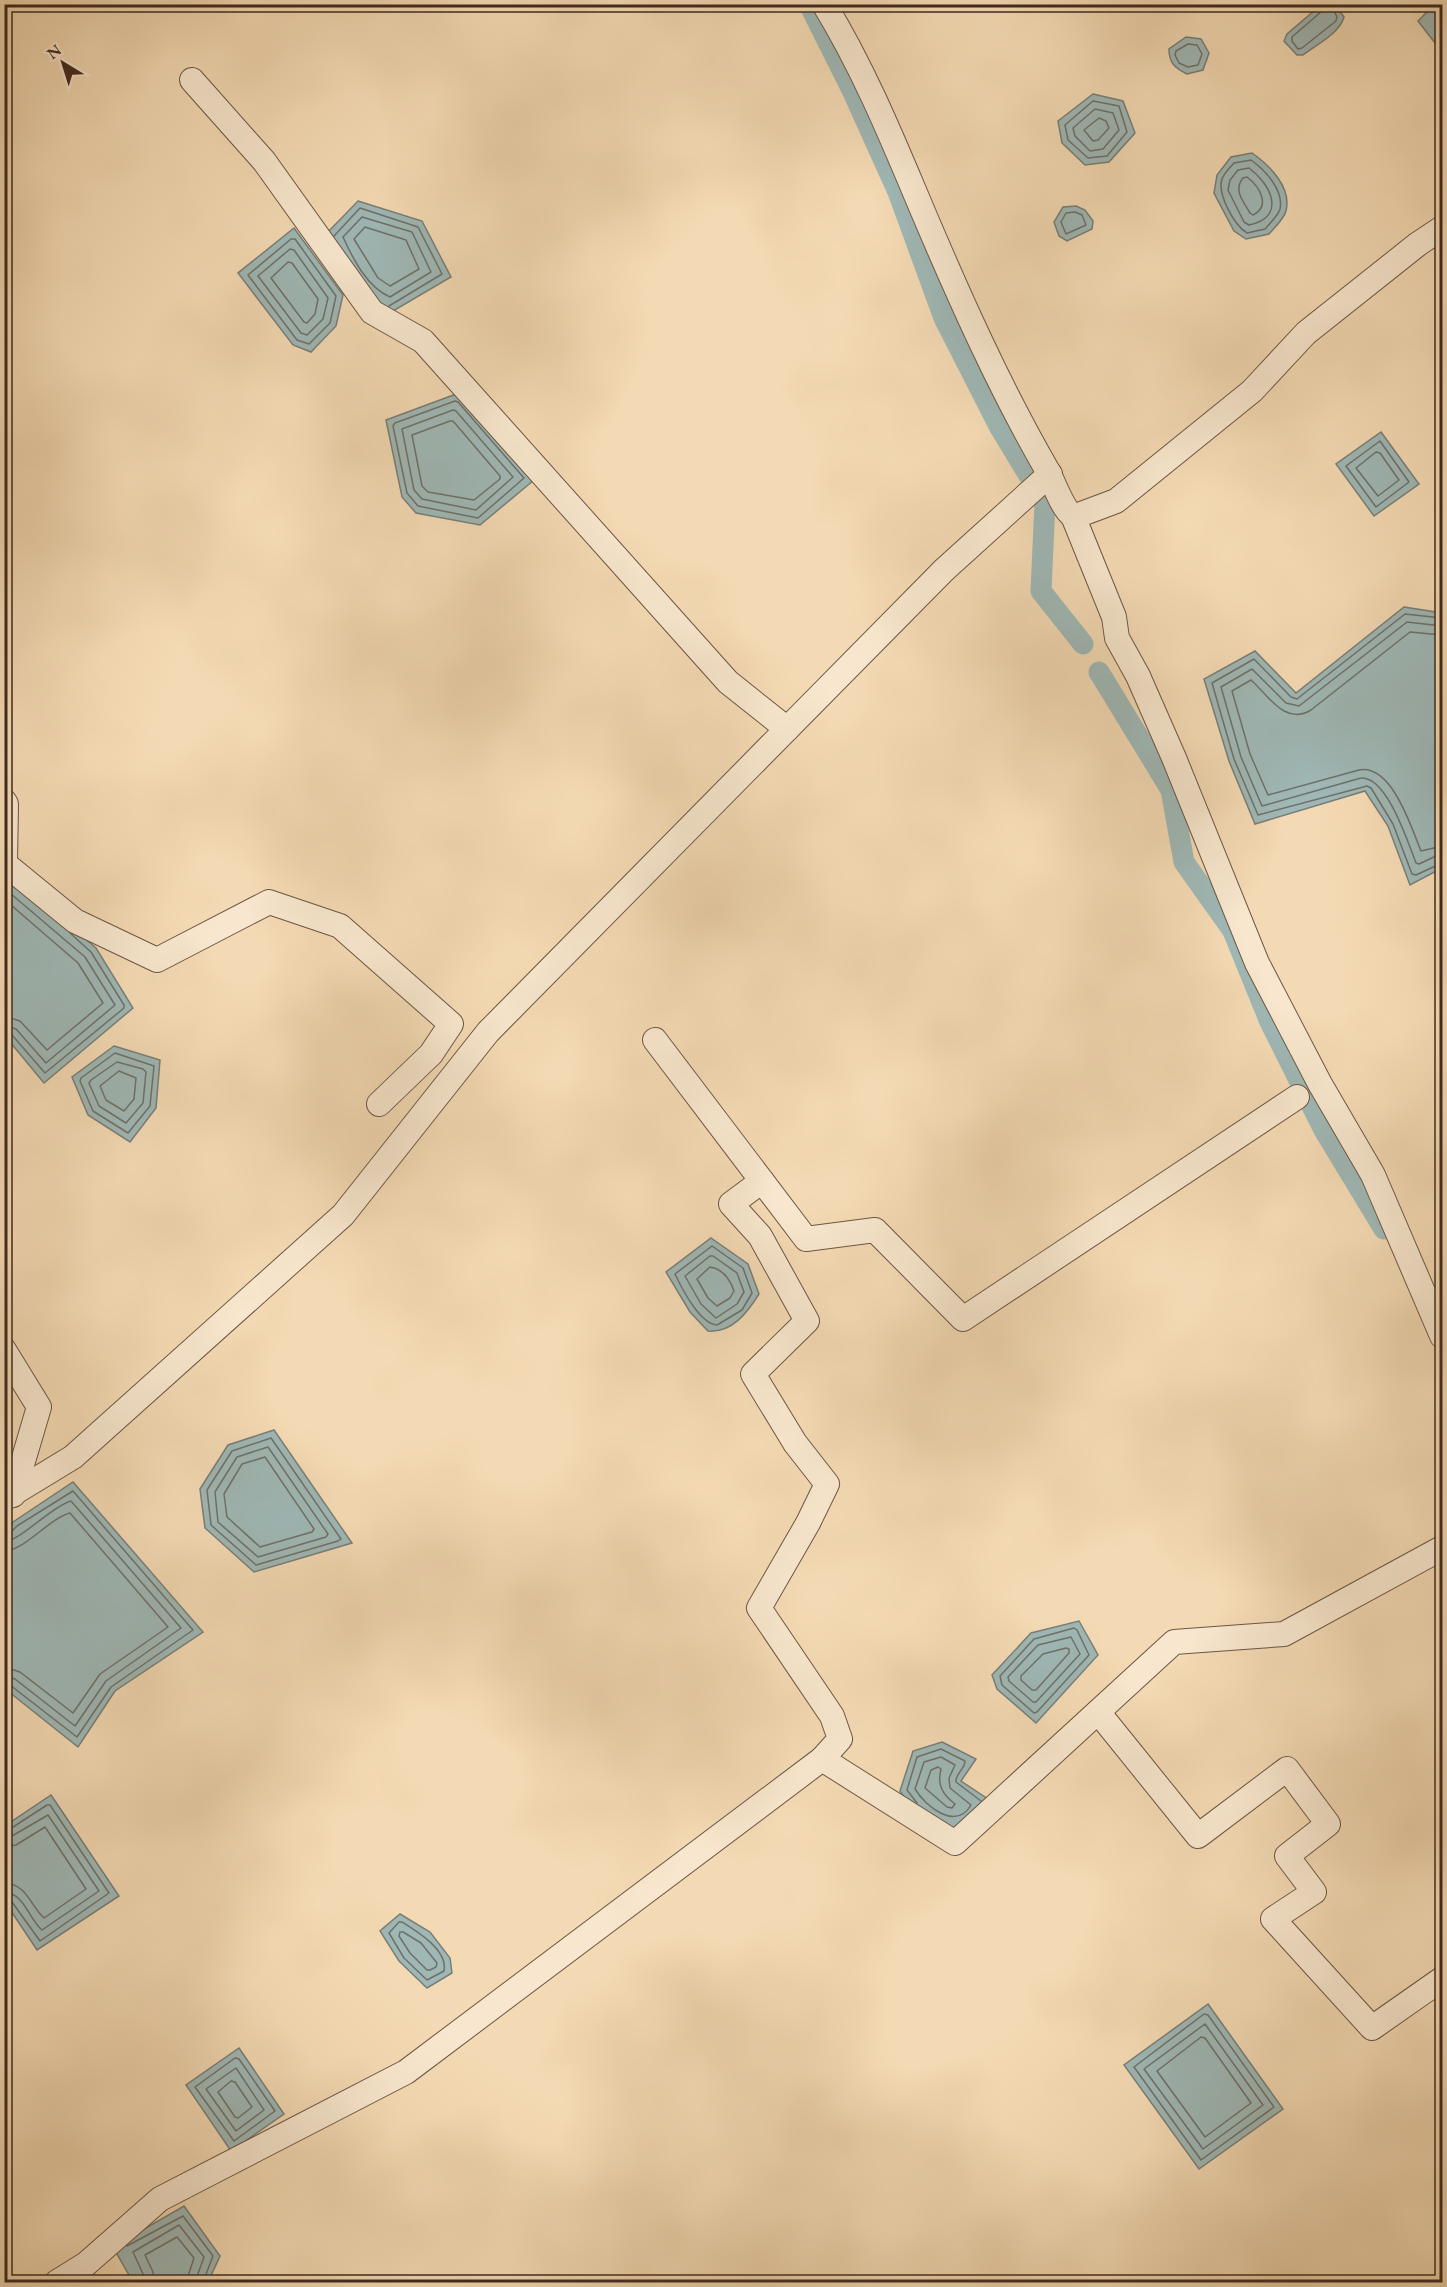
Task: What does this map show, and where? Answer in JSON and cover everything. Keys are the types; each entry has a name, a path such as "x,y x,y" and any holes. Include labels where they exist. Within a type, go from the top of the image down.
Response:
{"street":[{"path":"824,4 877,104 997,380 1072,516 1114,617 1117,638 1138,676 1174,758 1257,963 1320,1084 1373,1175 1443,1336"},
{"path":"192,80 264,161 372,312 423,341 728,682 787,729"},
{"path":"1072,516 1116,501 1252,391 1306,333 1443,228"},
{"path":"9,1497 73,1457 343,1215 488,1032 944,570 1050,474"},
{"path":"4,801 6,804 5,863 75,921 157,960 269,902 340,926 451,1024 431,1054 379,1104"},
{"path":"655,1040 806,1239 875,1230 963,1319 1297,1097"},
{"path":"57,2283 86,2264 160,2199 406,2072 822,1759 840,1739 832,1716 759,1608 803,1533 827,1484 795,1443 753,1374 807,1321 760,1236 731,1204 762,1181"},
{"path":"4,1350 39,1407 9,1497"},
{"path":"822,1759 955,1843 1174,1642 1284,1634 1443,1548"},
{"path":"1098,1712 1198,1836 1287,1768 1328,1824 1287,1856 1314,1892 1273,1919 1372,2028 1443,1979"}],"water":[{"path":"1435,4 1442,7 1442,49 1418,21"},
{"path":"1321,5 1335,5 1344,17 1333,34 1303,55 1297,55 1284,41 1287,34"},
{"path":"1186,37 1201,39 1209,53 1203,70 1187,74 1176,67 1172,61 1169,49"},
{"path":"1093,94 1123,101 1135,133 1109,162 1085,165 1062,143 1058,121"},
{"path":"1252,153 1278,178 1286,194 1287,202 1283,217 1269,234 1246,239 1234,231 1214,193 1217,175 1231,157"},
{"path":"358,201 422,221 451,277 388,314 326,234"},
{"path":"1076,206 1085,210 1093,221 1092,229 1067,241 1059,236 1054,222 1063,207"},
{"path":"294,228 343,295 336,326 311,352 293,345 238,273"},
{"path":"459,393 534,480 480,525 416,513 402,497 386,420"},
{"path":"1381,432 1419,484 1374,516 1336,464"},
{"path":"1404,607 1442,613 1442,868 1410,885 1388,826 1365,791 1255,824 1229,761 1204,679 1255,651 1296,693"},
{"path":"9,873 96,948 133,1008 44,1083 5,1036 4,876"},
{"path":"114,1046 160,1060 156,1108 130,1142 88,1115 72,1077"},
{"path":"711,1238 748,1264 759,1294 744,1315 732,1325 717,1331 708,1331 690,1312 666,1272"},
{"path":"274,1430 352,1543 254,1572 205,1528 200,1489 228,1445"},
{"path":"73,1482 203,1632 115,1691 78,1747 4,1688 5,1531 13,1522"},
{"path":"1079,1621 1098,1655 1036,1723 997,1689 992,1675 1031,1633"},
{"path":"942,1742 976,1759 961,1781 994,1803 954,1832 908,1803 900,1791 913,1751"},
{"path":"51,1795 119,1896 37,1950 5,1902 5,1826"},
{"path":"400,1914 430,1932 450,1958 452,1973 427,1988 399,1961 380,1931"},
{"path":"1208,2004 1283,2109 1199,2169 1124,2065"},
{"path":"239,2048 284,2114 231,2151 186,2085"},
{"path":"184,2206 220,2256 208,2282 133,2282 113,2247"}],"waterway":[{"path":"809,4 852,90 898,192 944,318 999,426 1045,502 1041,591 1083,644"},
{"path":"1099,672 1171,790 1184,862 1233,931 1270,1022 1324,1130 1384,1229"}]}
